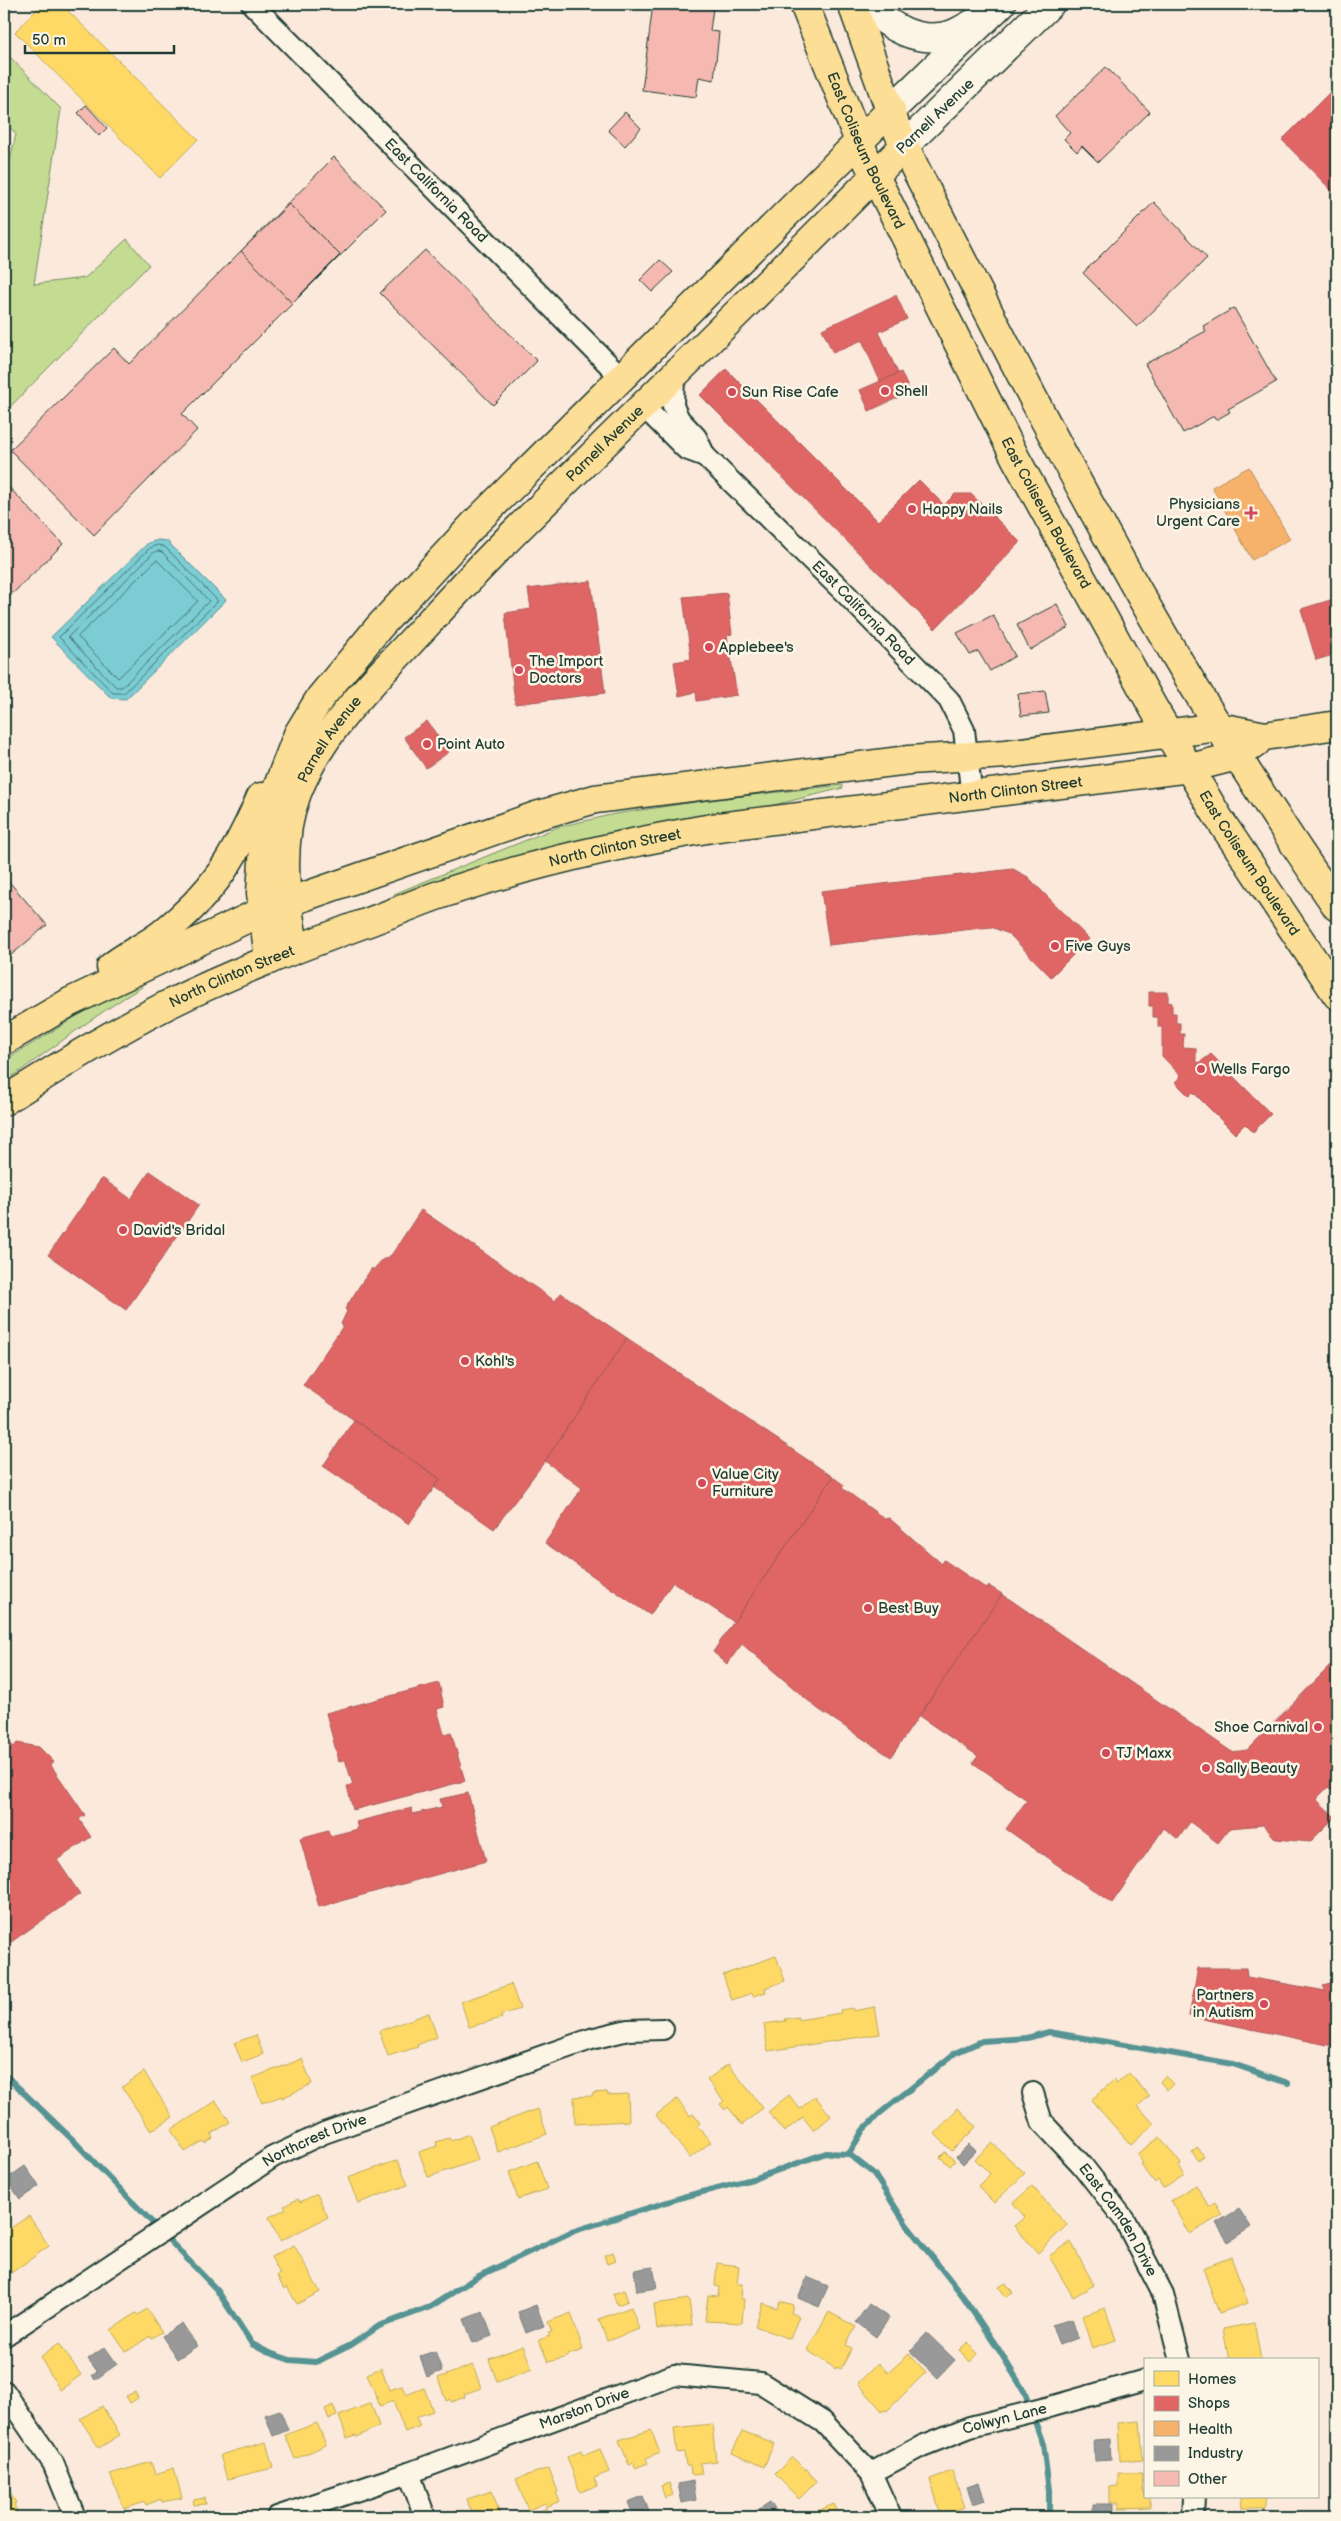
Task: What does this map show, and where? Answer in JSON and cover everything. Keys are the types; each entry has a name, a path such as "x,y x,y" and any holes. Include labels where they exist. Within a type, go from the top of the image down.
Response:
{"main road":[{"name":"East Coliseum Boulevard","path":"804,4 875,175 1016,459 1168,733 1218,817 1337,995"},
{"path":"852,4 904,145 1077,480 1144,602 1219,727 1337,907"},
{"path":"868,4 898,30 924,36 949,35 995,10"},
{"name":"Parnell Avenue","path":"269,960 274,907 285,874 289,825 297,794 320,748 343,715 472,574 674,376 904,145 1050,4"},
{"name":"Parnell Avenue","path":"295,949 274,907 262,865 265,831 273,799 298,734 320,698 379,627 475,523 891,110 995,10"},
{"name":"North Clinton Street","path":"4,1042 70,1002 274,907 536,816 595,799 909,760 968,758 1219,727 1265,736 1337,725"},
{"path":"70,1002 117,963 161,935 199,902 220,877 242,842 274,768 298,734"},
{"name":"North Clinton Street","path":"4,1101 95,1045 144,1018 295,949 436,896 604,849 659,837 902,803 972,797 1190,768 1237,756 1265,736"}],"street":[{"name":"East California Road","path":"252,4 622,378"},
{"name":"East California Road","path":"674,376 673,406 679,419 696,437 705,456 949,700 964,730 972,797"},
{"name":"East California Road","path":"643,406 686,449 705,456"},
{"name":"Northcrest Drive","path":"4,2336 273,2157 324,2133 591,2040 628,2030 663,2029"},
{"name":"East Camden Drive","path":"1033,2093 1042,2122 1082,2165 1124,2219 1162,2294 1179,2358"},
{"name":"Marston Drive","path":"277,2517 409,2472 674,2375 761,2383 823,2422 871,2473 891,2517"},
{"name":"Colwyn Lane","path":"871,2473 938,2440 970,2427 1144,2380"},
{"path":"4,2391 53,2464 75,2517"},
{"path":"409,2472 425,2517"},
{"path":"1193,2517 1194,2498"}],"green space":[{"path":"4,51 61,109 34,284 85,278 127,239 149,265 4,413 4,187 16,134 4,121"},
{"path":"842,785 843,788 396,898 394,894 558,827 615,814 715,799"},
{"path":"139,983 142,987 89,1021 4,1082 4,1062 12,1056 118,991"}],"water":[{"path":"158,540 167,541 226,600 126,699 111,698 51,637 148,543"}],"building: Homes":[{"path":"42,4 61,4 198,139 160,178 15,32"},
{"path":"776,1956 785,1981 765,1988 766,1992 753,1996 752,1993 732,2000 723,1975"},
{"path":"511,1984 520,2009 501,2015 502,2018 469,2027 461,2002"},
{"path":"875,2007 880,2034 768,2051 764,2024 798,2017 798,2020 841,2013 840,2010 853,2008 853,2011"},
{"path":"429,2013 437,2037 417,2045 418,2047 388,2056 379,2031"},
{"path":"256,2035 263,2054 242,2062 234,2043"},
{"path":"302,2059 312,2084 282,2098 282,2096 262,2103 252,2078"},
{"path":"728,2064 763,2108 742,2125 728,2107 725,2110 720,2104 724,2101 707,2080"},
{"path":"144,2072 173,2117 151,2131 122,2087"},
{"path":"1129,2073 1149,2096 1138,2106 1154,2124 1131,2145 1091,2100 1114,2080 1117,2084"},
{"path":"1165,2076 1173,2084 1167,2090 1160,2082"},
{"path":"607,2092 608,2095 628,2094 629,2121 575,2124 574,2097 593,2096 593,2093"},
{"path":"789,2095 800,2109 815,2096 831,2116 814,2131 803,2117 784,2132 768,2112"},
{"path":"677,2099 690,2116 693,2114 700,2123 697,2126 711,2142 690,2158 656,2115"},
{"path":"216,2101 230,2122 211,2134 213,2138 205,2143 203,2141 185,2152 171,2130"},
{"path":"958,2108 976,2127 952,2151 935,2134"},
{"path":"538,2109 547,2134 498,2152 489,2127"},
{"path":"469,2134 478,2160 428,2177 419,2152 437,2146 436,2142 449,2138 451,2141"},
{"path":"1160,2137 1181,2164 1178,2166 1184,2174 1163,2188 1158,2180 1155,2183 1141,2164 1143,2163 1137,2154"},
{"path":"992,2143 1025,2173 994,2203 978,2186 990,2174 975,2159"},
{"path":"1198,2148 1204,2156 1198,2160 1192,2152"},
{"path":"945,2152 955,2161 950,2166 940,2157"},
{"path":"398,2160 408,2185 358,2203 348,2178"},
{"path":"537,2161 547,2189 518,2199 509,2172"},
{"path":"1196,2185 1209,2207 1215,2203 1222,2215 1190,2234 1171,2200"},
{"path":"1032,2186 1067,2225 1038,2253 1014,2226 1025,2217 1013,2203"},
{"path":"317,2194 328,2217 280,2241 269,2217 286,2209 284,2206 298,2199 300,2202"},
{"path":"29,2216 49,2246 4,2278 4,2237 9,2233 8,2230"},
{"path":"1071,2242 1094,2285 1073,2297 1049,2256"},
{"path":"294,2245 320,2292 297,2304 287,2287 284,2289 277,2276 280,2274 271,2257"},
{"path":"613,2252 616,2261 607,2264 604,2255"},
{"path":"1231,2257 1248,2303 1219,2313 1203,2268"},
{"path":"717,2263 739,2266 737,2284 742,2284 741,2299 744,2299 742,2323 705,2321 708,2295 718,2296 719,2287 715,2286"},
{"path":"1006,2283 1013,2293 1006,2297 999,2287"},
{"path":"624,2290 628,2301 617,2305 613,2294"},
{"path":"689,2299 692,2325 657,2329 654,2304"},
{"path":"780,2301 793,2305 791,2313 799,2316 790,2339 755,2326 763,2303 777,2308"},
{"path":"631,2307 639,2329 607,2341 599,2319"},
{"path":"1105,2308 1116,2340 1092,2348 1082,2316"},
{"path":"147,2309 162,2332 152,2338 150,2336 126,2352 111,2330 136,2313 138,2315"},
{"path":"829,2312 856,2327 846,2345 852,2348 841,2369 837,2367 836,2369 807,2350"},
{"path":"571,2313 583,2350 568,2355 568,2357 548,2362 539,2340 550,2336 548,2333 552,2332 548,2322"},
{"path":"1254,2323 1261,2358 1229,2358 1223,2329"},
{"path":"968,2342 978,2354 970,2362 959,2350"},
{"path":"59,2343 81,2375 60,2390 40,2357"},
{"path":"523,2346 532,2369 497,2382 489,2359"},
{"path":"909,2354 926,2372 887,2411 884,2409 882,2411 858,2383 878,2363 888,2373"},
{"path":"473,2365 481,2388 464,2394 465,2397 451,2402 450,2399 446,2401 438,2378"},
{"path":"381,2368 389,2390 402,2386 406,2395 424,2388 433,2411 416,2417 420,2426 405,2432 393,2401 380,2406 367,2374"},
{"path":"135,2392 138,2398 130,2403 126,2396"},
{"path":"371,2403 379,2426 357,2437 356,2435 347,2438 339,2416"},
{"path":"333,2405 337,2416 329,2419 325,2409"},
{"path":"102,2406 120,2435 99,2448 80,2419"},
{"path":"1140,2421 1143,2459 1120,2461 1118,2423"},
{"path":"317,2423 326,2445 295,2459 285,2435"},
{"path":"712,2424 716,2461 700,2463 702,2474 691,2475 690,2465 686,2465 684,2452 677,2453 674,2428"},
{"path":"651,2430 660,2453 646,2459 648,2463 635,2468 634,2463 629,2465 619,2440"},
{"path":"742,2431 774,2443 764,2467 732,2453"},
{"path":"266,2442 273,2468 227,2479 220,2455"},
{"path":"600,2449 609,2472 594,2478 597,2486 580,2492 567,2457 581,2451 583,2456"},
{"path":"792,2457 805,2470 806,2468 816,2482 799,2499 775,2474"},
{"path":"151,2462 155,2474 174,2468 182,2498 162,2502 161,2499 146,2505 145,2502 124,2509 110,2474"},
{"path":"549,2468 560,2501 546,2507 545,2503 528,2510 516,2479"},
{"path":"952,2471 965,2507 941,2515 930,2479"},
{"path":"1118,2473 1142,2473 1144,2498 1150,2498 1150,2507 1119,2508 1119,2503 1110,2503 1110,2487 1118,2486"},
{"path":"4,2481 16,2503 14,2504 17,2512 5,2517"},
{"path":"669,2483 673,2495 665,2498 661,2486"},
{"path":"492,2491 501,2517 473,2517 467,2499"},
{"path":"205,2498 206,2504 194,2505 193,2500"},
{"path":"1241,2498 1266,2498 1266,2508 1242,2508"},
{"path":"834,2504 840,2517 804,2517"},
{"path":"547,2508 551,2516 540,2517 538,2512"}],"building: Shops":[{"path":"1337,77 1337,196 1282,140 1335,87 1333,85"},
{"name":"Shell","path":"896,295 907,319 879,332 898,373 880,381 862,340 833,353 822,329"},
{"path":"726,369 878,521 919,480 944,505 955,494 971,494 1020,542 935,629 700,395"},
{"name":"Shell","path":"901,372 910,392 869,411 860,390"},
{"path":"591,581 605,693 515,704 505,613 531,609 528,589"},
{"name":"Applebee's","path":"727,593 732,634 727,635 737,695 697,701 696,692 679,696 674,662 691,659 683,597"},
{"path":"1337,598 1337,654 1316,660 1301,609"},
{"name":"Point Auto","path":"427,721 449,752 426,768 404,737"},
{"path":"1013,869 1028,877 1089,939 1051,977 1009,934 991,927 829,945 821,891"},
{"name":"Wells Fargo","path":"1149,992 1168,992 1168,1002 1172,1003 1172,1013 1176,1013 1176,1023 1180,1023 1180,1034 1184,1034 1183,1047 1196,1048 1196,1060 1199,1063 1211,1054 1271,1114 1253,1132 1245,1124 1235,1134 1193,1092 1189,1096 1175,1082 1181,1076 1162,1056 1162,1027 1158,1027 1158,1017 1153,1017 1153,1006 1149,1006"},
{"name":"David's Bridal","path":"150,1171 199,1205 126,1310 48,1255 102,1178 131,1199"},
{"name":"Kohl's","path":"421,1210 555,1301 561,1293 627,1338 545,1461 494,1529 434,1487 440,1479 303,1385 343,1326 341,1324 347,1311 345,1309 360,1285 372,1268 373,1270 383,1259 392,1254"},
{"name":"Value City Furniture","path":"627,1338 833,1477 734,1622 673,1582 650,1615 545,1543 582,1488 545,1461"},
{"path":"354,1420 440,1479 409,1524 323,1466"},
{"name":"Best Buy","path":"833,1477 844,1485 842,1488 885,1519 889,1518 942,1564 944,1560 987,1589 989,1586 1002,1594 891,1757 818,1709 742,1644 727,1664 713,1652"},
{"path":"1002,1594 1232,1752 1247,1750 1331,1665 1337,1671 1337,1796 1328,1787 1316,1799 1335,1817 1310,1842 1276,1839 1263,1825 1230,1828 1218,1843 1190,1822 1178,1839 1164,1828 1112,1903 1006,1829 1027,1800 973,1763 978,1756 919,1716"},
{"path":"439,1683 444,1707 437,1709 444,1734 451,1732 465,1781 353,1810 347,1786 353,1785 345,1759 339,1762 326,1713"},
{"path":"17,1743 39,1747 54,1762 50,1764 85,1815 79,1819 91,1837 57,1860 80,1894 4,1947 4,1749 11,1744 14,1747"},
{"path":"468,1793 486,1861 319,1907 300,1838 328,1830 330,1836 358,1829 356,1822 412,1808 413,1814 442,1807 440,1799"},
{"name":"Partners in Autism","path":"1198,1968 1246,1968 1247,1977 1326,1991 1323,1986 1337,1982 1337,2047 1189,2016"}],"building: Health":[{"name":"Physicians Urgent Care","path":"1249,467 1290,539 1252,560 1212,487"}],"building: Industry":[{"path":"969,2144 976,2151 963,2164 956,2157"},
{"path":"25,2166 39,2186 20,2199 6,2179"},
{"path":"1239,2209 1251,2227 1228,2242 1216,2223"},
{"path":"653,2267 657,2288 637,2291 634,2270"},
{"path":"807,2277 828,2286 819,2307 798,2298"},
{"path":"869,2304 889,2318 876,2337 856,2322"},
{"path":"536,2305 544,2326 526,2333 518,2312"},
{"path":"483,2312 492,2336 473,2343 464,2319"},
{"path":"1072,2319 1078,2338 1059,2345 1052,2325"},
{"path":"182,2323 197,2346 177,2359 162,2336"},
{"path":"927,2333 955,2360 938,2378 910,2351"},
{"path":"105,2347 117,2364 95,2380 92,2375 97,2371 88,2359"},
{"path":"435,2351 442,2371 427,2377 420,2356"},
{"path":"280,2410 288,2430 273,2436 265,2415"},
{"path":"1110,2439 1111,2460 1095,2461 1094,2440"},
{"path":"693,2481 696,2500 682,2503 678,2484"},
{"path":"979,2483 985,2500 973,2504 967,2487"},
{"path":"643,2496 651,2517 634,2517 628,2502"},
{"path":"770,2502 780,2517 752,2517 750,2515"},
{"path":"1092,2504 1114,2504 1114,2517 1092,2517"},
{"path":"598,2510 601,2517 579,2517"}],"building: Other":[{"path":"653,4 713,8 710,31 719,32 714,80 699,77 696,97 642,90"},
{"path":"1106,67 1150,112 1098,162 1082,146 1077,152 1064,139 1070,133 1055,116"},
{"path":"86,105 107,128 99,136 78,113"},
{"path":"625,112 641,128 625,146 608,130"},
{"path":"334,157 386,210 182,414 197,430 94,535 10,450 114,348 129,364"},
{"path":"1154,202 1207,258 1137,327 1083,273"},
{"path":"289,204 340,255 292,303 241,251"},
{"path":"425,250 537,361 493,405 380,293"},
{"path":"660,260 673,272 652,292 640,280"},
{"path":"1234,308 1276,382 1228,409 1230,412 1216,420 1214,416 1183,433 1145,364 1206,331 1203,326"},
{"path":"4,482 63,544 4,602"},
{"path":"1057,604 1069,627 1030,650 1017,625"},
{"path":"993,615 1015,656 990,671 978,651 970,655 957,633"},
{"path":"1045,691 1049,713 1021,716 1018,694"},
{"path":"4,876 47,925 4,961"}],"waterway":[{"path":"849,2154 863,2130 879,2114 955,2053 982,2041 1027,2038 1049,2032 1233,2064 1288,2083"},
{"path":"4,2074 74,2141 217,2290 252,2344 267,2352 290,2360 316,2362 351,2345 379,2326 430,2307 477,2277 571,2232 683,2197 756,2178 826,2153 849,2154 874,2174 906,2224 959,2291 1024,2391 1043,2444 1049,2490 1049,2517"}],"place":[{"name":"Shell","path":"885,391"},
{"name":"Sun Rise Cafe","path":"732,392"},
{"name":"Happy Nails","path":"912,509"},
{"name":"Physicians Urgent Care","path":"1251,513"},
{"name":"Applebee's","path":"709,647"},
{"name":"The Import Doctors","path":"519,670"},
{"name":"Point Auto","path":"427,744"},
{"name":"Five Guys","path":"1055,946"},
{"name":"Wells Fargo","path":"1201,1069"},
{"name":"David's Bridal","path":"123,1230"},
{"name":"Kohl's","path":"465,1361"},
{"name":"Value City Furniture","path":"702,1483"},
{"name":"Best Buy","path":"868,1608"},
{"name":"Shoe Carnival","path":"1318,1727"},
{"name":"TJ Maxx","path":"1106,1753"},
{"name":"Sally Beauty","path":"1206,1768"},
{"name":"Partners in Autism","path":"1264,2004"}]}
